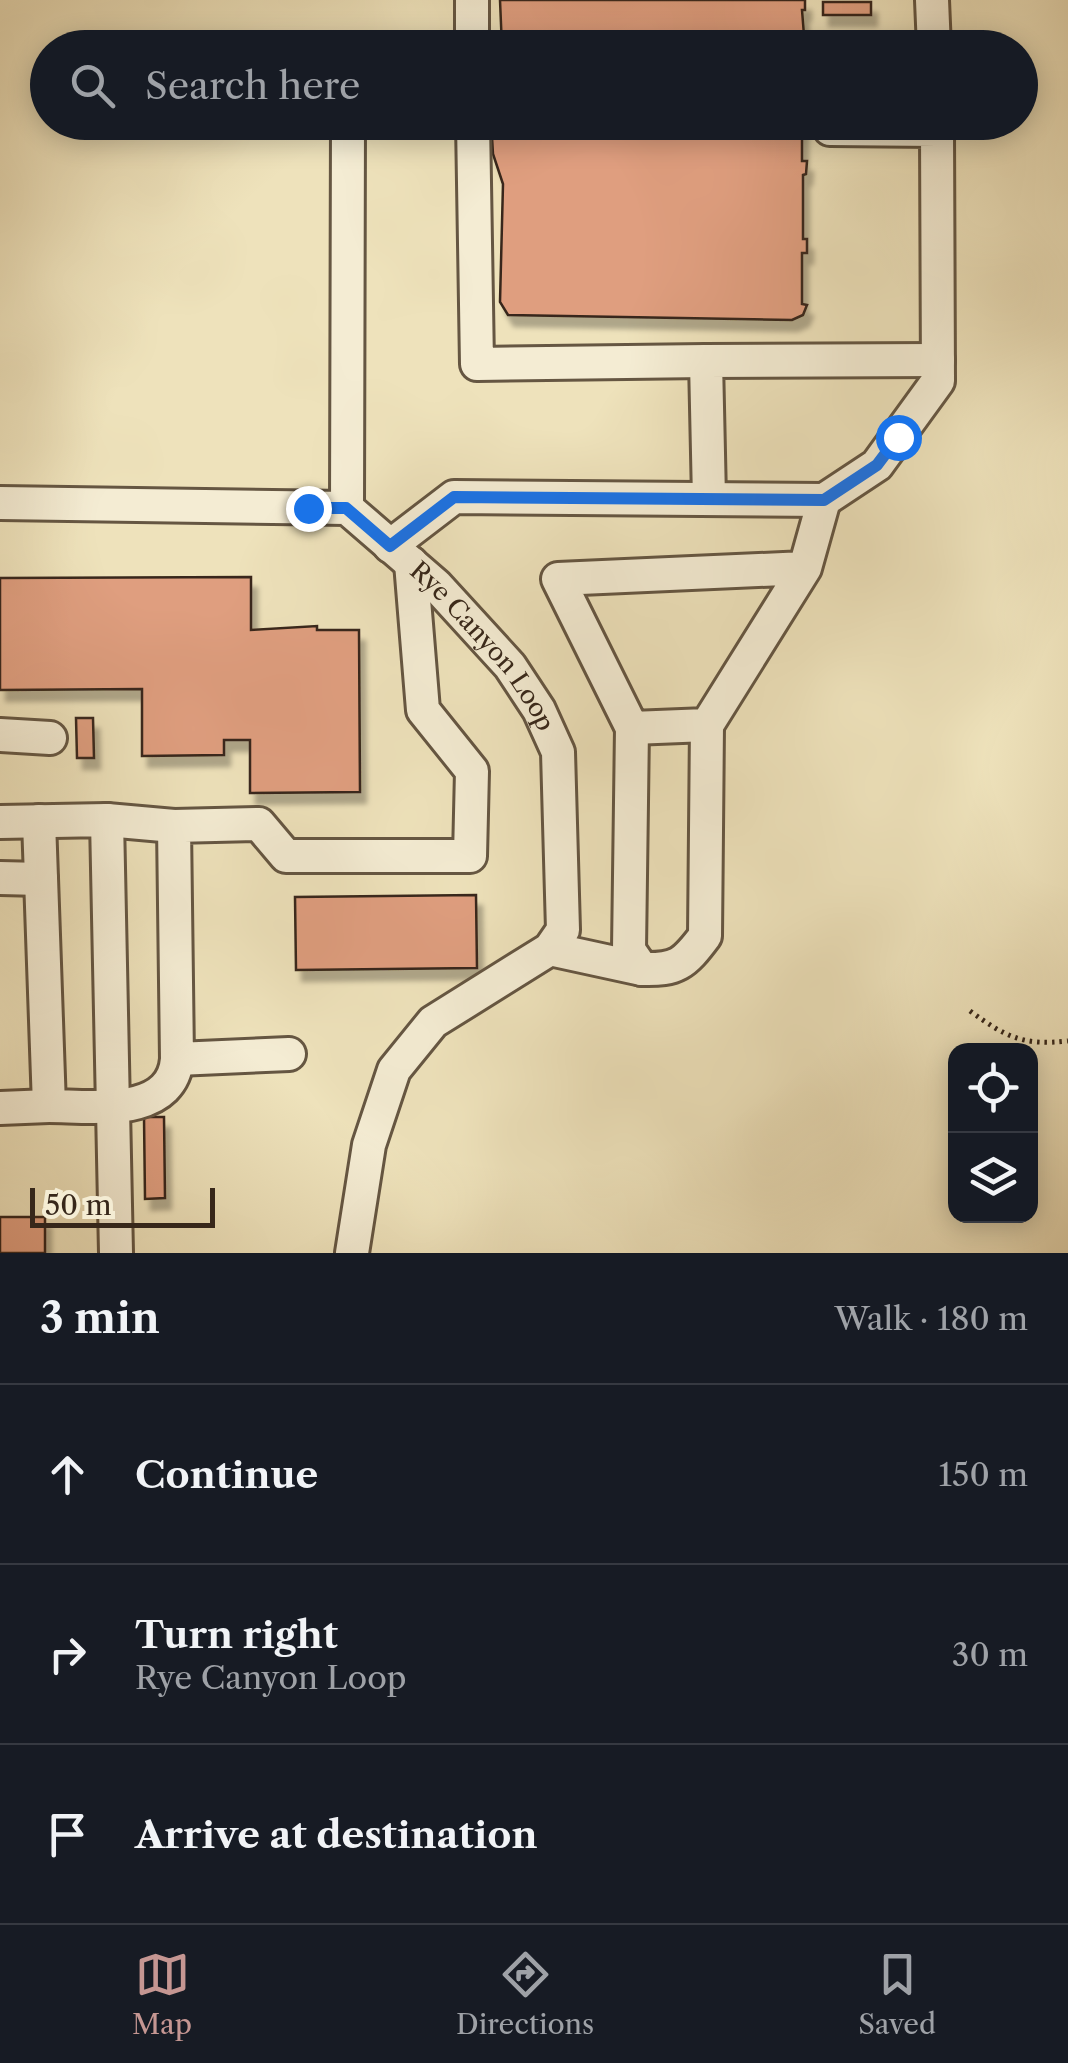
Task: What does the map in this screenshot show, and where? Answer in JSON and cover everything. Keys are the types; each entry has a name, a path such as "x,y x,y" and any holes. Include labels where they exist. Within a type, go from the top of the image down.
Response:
{"street":[{"path":"472,0 472,30"},
{"path":"932,0 933,30"},
{"path":"0,503 346,508 348,140"},
{"path":"473,140 477,364 938,360"},
{"path":"0,822 258,824 286,856 470,856 472,770 422,710 401,554 454,497 824,500 877,465 938,381 937,140"},
{"path":"706,361 709,499"},
{"path":"352,1253 369,1145 394,1070 433,1022 550,950 670,970 689,958 704,936 707,725 805,568 824,500"},
{"name":"Rye Canyon Loop","path":"346,508 436,585 510,666 540,710 558,752 564,915 563,930 550,950"},
{"path":"642,968 629,950 632,728 558,578 805,568"},
{"path":"632,728 707,725"},
{"path":"0,735 50,738"},
{"path":"107,820 116,1253"},
{"path":"39,821 49,1106"},
{"path":"0,1108 113,1105 154,1096 167,1087 176,1072 174,826"},
{"path":"0,878 41,879"},
{"path":"176,1060 289,1054"}],"path":[{"path":"970,1011 1002,1034 1032,1044 1068,1040"}],"building":[{"path":"500,0 805,0 804,30 501,30"},
{"path":"823,2 871,2 871,15 823,15"},
{"path":"492,140 802,140 802,161 807,161 803,175 803,239 807,239 807,253 802,253 802,304 807,305 803,315 792,320 508,315 500,302 503,184"},
{"path":"251,577 251,630 317,626 317,630 359,630 360,792 250,793 250,740 224,740 224,755 142,756 142,689 0,690 0,578"},
{"path":"76,718 93,718 94,758 77,758"},
{"path":"476,895 477,968 296,970 295,897"},
{"path":"144,1117 164,1117 165,1198 145,1199"},
{"path":"0,1217 45,1217 45,1253 0,1253"}],"route":[{"path":"308,508 346,508 390,546 454,497 824,500 877,465 898,437"}]}
